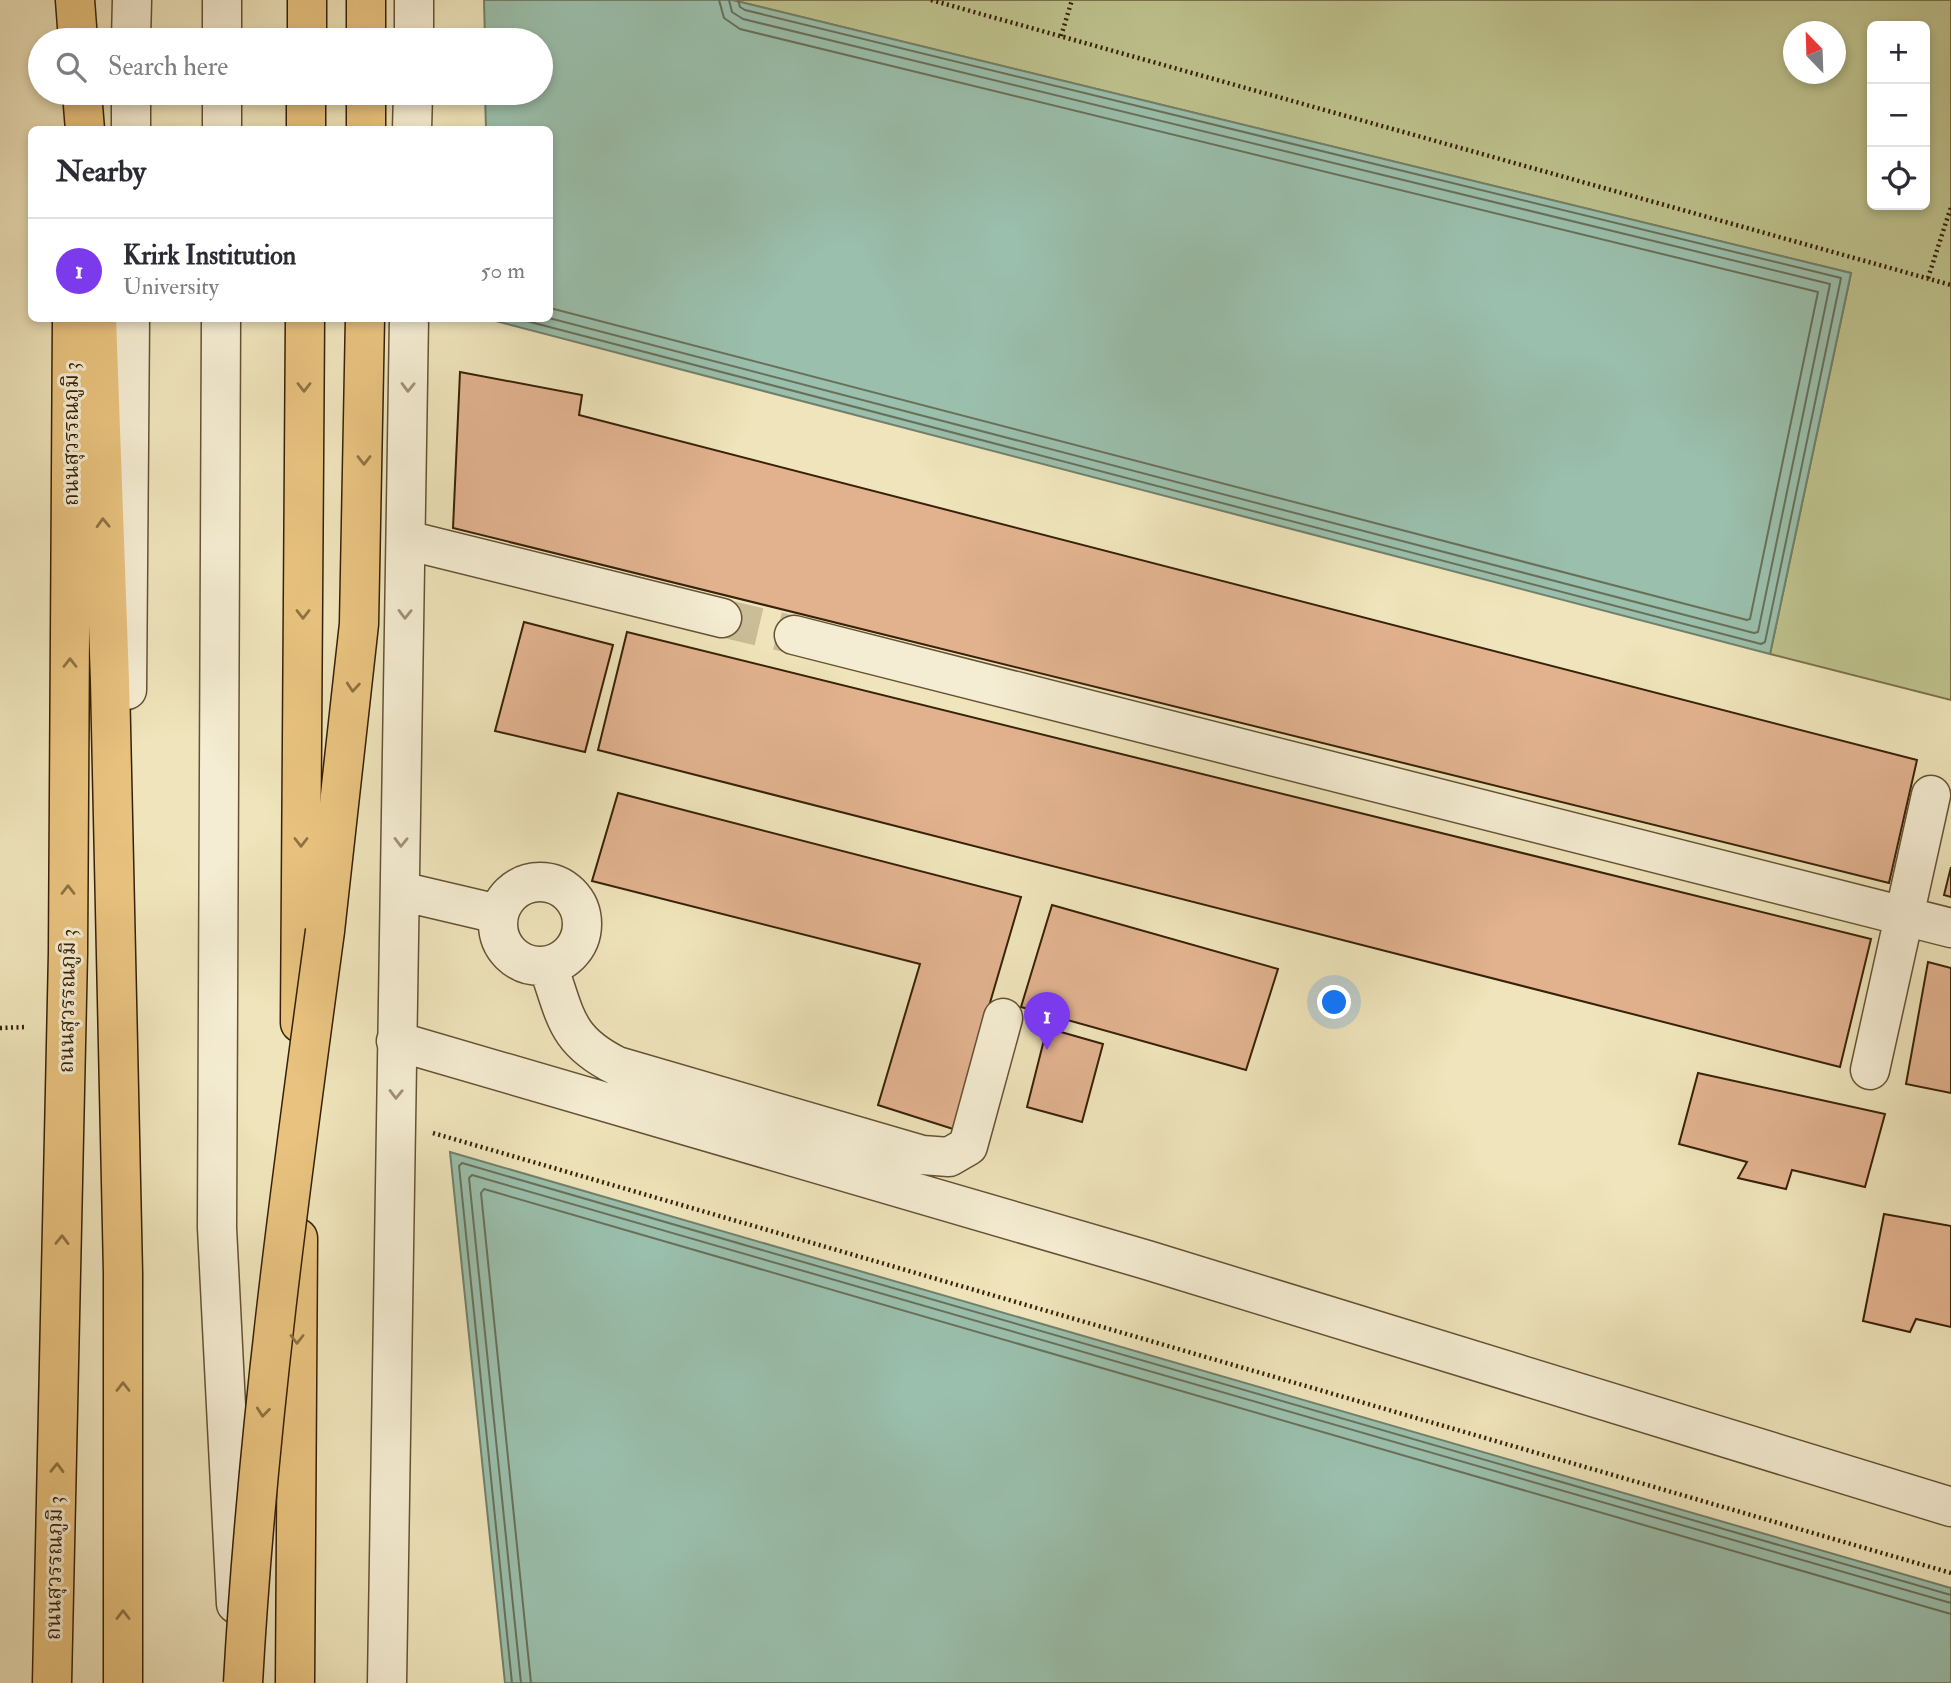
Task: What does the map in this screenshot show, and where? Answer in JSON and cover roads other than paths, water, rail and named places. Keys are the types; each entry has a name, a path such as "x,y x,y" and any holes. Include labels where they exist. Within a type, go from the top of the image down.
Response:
{"main road":[{"path":"74,0 75,28"},
{"path":"307,0 307,28"},
{"path":"366,0 366,28"},
{"path":"73,126 74,105"},
{"path":"83,105 85,126"},
{"path":"306,105 306,126"},
{"path":"366,105 366,126"},
{"name":"ถนนสุวรรณภูมิ 3","path":"52,1683 67,1015 72,322"},
{"path":"97,322 110,681 123,1273 123,1683"},
{"path":"295,1683 305,322"},
{"path":"241,1683 263,1415 343,785 359,624 365,322"}],"street":[{"path":"131,28 132,0"},
{"path":"222,0 222,28"},
{"path":"414,0 414,28"},
{"path":"131,105 131,126"},
{"path":"222,105 222,126"},
{"path":"412,126 413,105"},
{"path":"123,1273 130,322"},
{"path":"221,322 217,1228 241,1683"},
{"path":"387,1683 409,322"},
{"path":"406,540 722,618"},
{"path":"794,635 1951,928"},
{"path":"1870,1070 1931,796"},
{"path":"553,884 574,900 580,912 579,940 572,952 548,966 520,962 509,953 498,928 498,914 513,891 526,885 553,884"},
{"path":"400,891 498,914"},
{"path":"548,966 573,1032 589,1052 617,1066 922,1155 949,1157 968,1146 1003,1018"},
{"path":"396,1041 1134,1256 1951,1507"}],"water":[{"path":"484,0 732,0 1851,273 1770,654 499,322 553,322 553,126 486,126 485,105 553,105 553,28 485,28"},
{"path":"450,1152 1951,1588 1951,1683 505,1683"}],"tunnel":[{"path":"722,618 794,635"}],"place":[{"name":"Krirk Institution","path":"1047,1050"}]}
